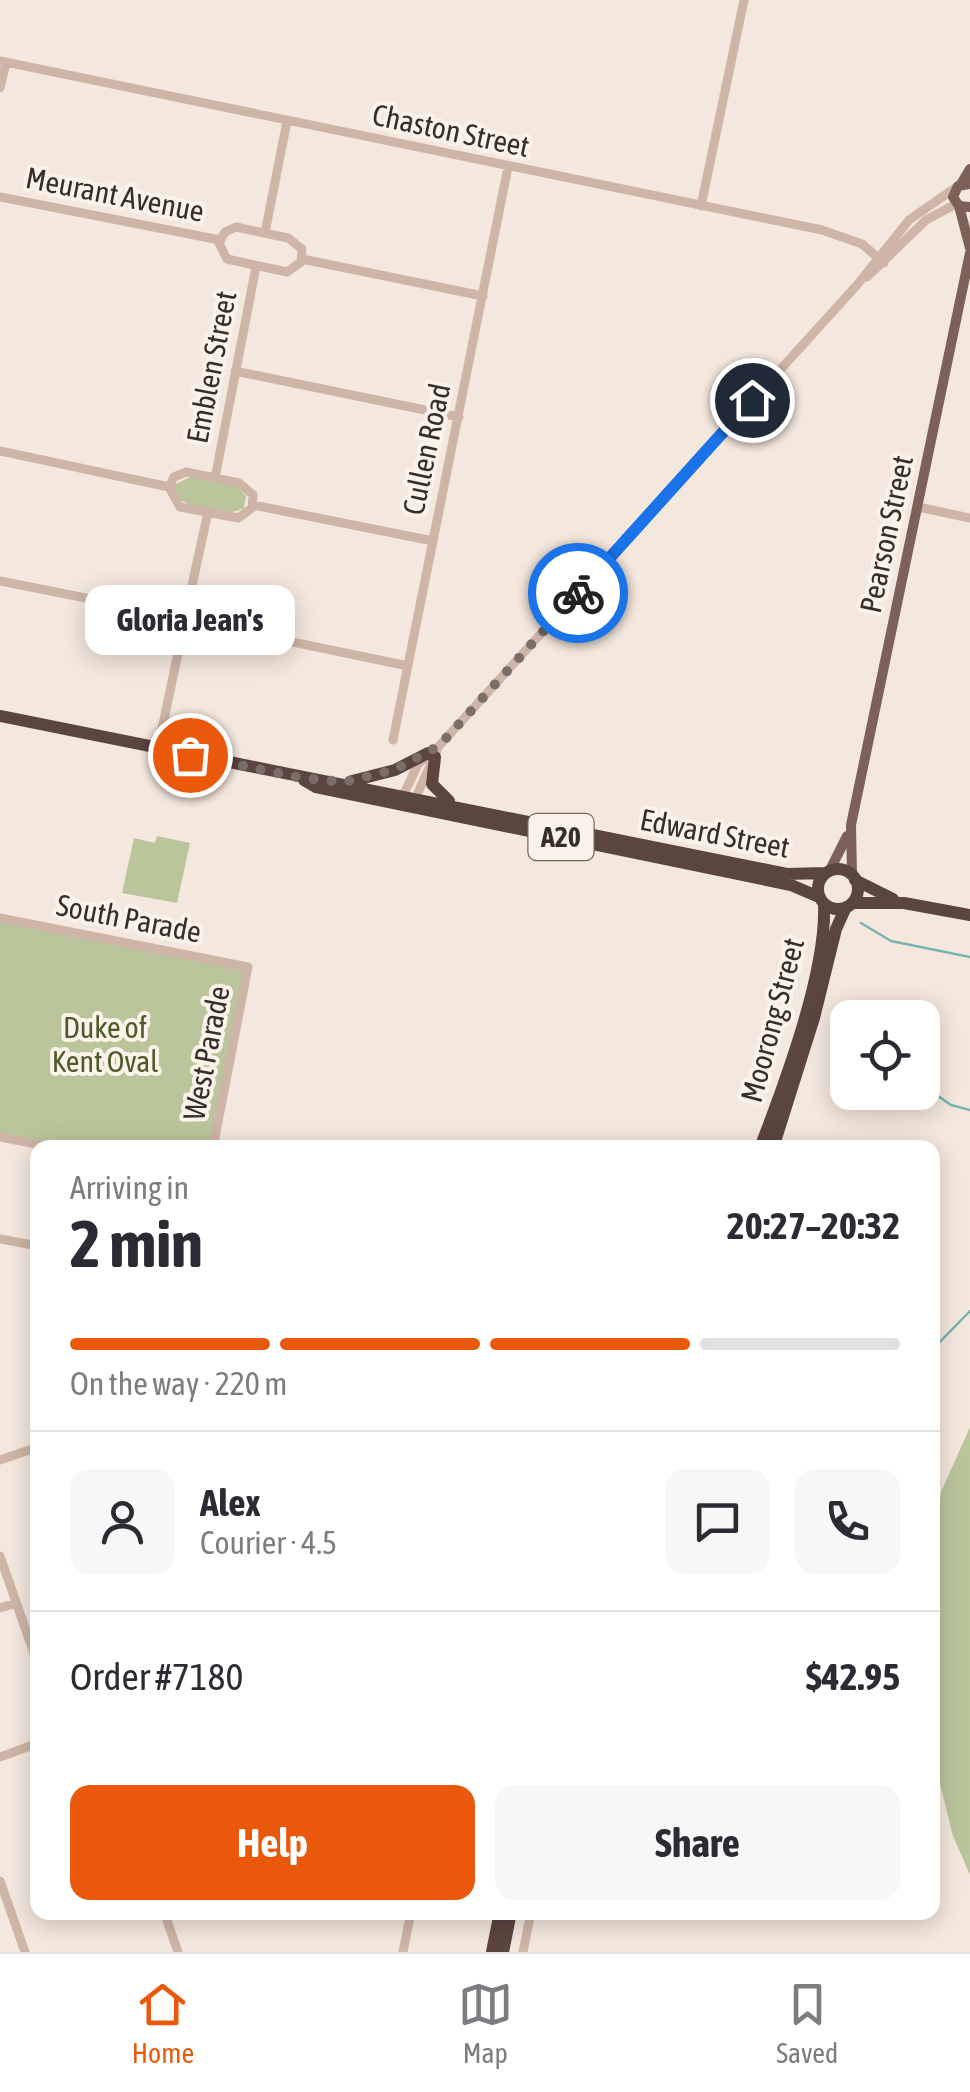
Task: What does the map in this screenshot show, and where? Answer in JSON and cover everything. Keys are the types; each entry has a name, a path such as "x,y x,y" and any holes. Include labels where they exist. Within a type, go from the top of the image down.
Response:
{"highway":[{"name":"Edward Street","path":"0,716 302,778 344,782 791,885 822,901"},
{"path":"344,782 394,770 434,752 432,784 440,795 458,805"},
{"name":"Edward Street","path":"302,778 316,787 458,805 787,874 827,872"},
{"path":"822,901 818,885 827,872"},
{"name":"A20","path":"827,872 854,877 904,902"},
{"path":"849,905 857,893 854,877"},
{"name":"A20","path":"822,901 849,905 904,902 970,915"},
{"name":"Moorong Street","path":"763,1140 803,1015 822,938 822,901"},
{"name":"Moorong Street","path":"776,1140 814,1018 836,929 849,905"},
{"path":"492,1952 498,1920"},
{"path":"503,1952 509,1920"}],"main road":[{"path":"962,206 963,185 970,169"},
{"name":"Pearson Street","path":"854,877 851,826 970,250 962,206"},
{"name":"Pearson Street","path":"827,872 851,826"}],"street":[{"path":"701,206 744,0"},
{"path":"0,88 3,62"},
{"name":"Chaston Street","path":"3,62 839,234 862,244 880,260"},
{"path":"256,267 287,272 302,259 302,249 294,240 265,233 287,121"},
{"name":"Cullen Road","path":"392,740 508,167"},
{"path":"409,799 418,764 434,752 880,260 918,212 963,185"},
{"name":"Meurant Avenue","path":"0,196 220,240"},
{"path":"880,260 926,220 962,206"},
{"name":"Meurant Avenue","path":"220,240 236,227 265,233"},
{"name":"Meurant Avenue","path":"220,240 227,259 256,267"},
{"path":"302,259 484,296"},
{"name":"Emblen Street","path":"215,478 256,267"},
{"path":"235,372 458,417"},
{"path":"0,452 169,487"},
{"path":"186,472 215,478 245,485 253,494 253,505 238,518 208,512 180,506 171,498 169,487 174,477 186,472"},
{"path":"253,505 433,541"},
{"path":"918,507 970,518"},
{"path":"188,604 208,512"},
{"path":"0,581 146,610"},
{"path":"146,610 160,598 188,604 218,611 225,628"},
{"path":"146,610 152,627 182,634 212,640 225,628"},
{"path":"225,628 408,666"},
{"path":"158,748 182,634"},
{"name":"South Parade","path":"0,918 248,967"},
{"name":"West Parade","path":"215,1140 248,967"},
{"path":"0,1136 30,1142"},
{"path":"0,1239 30,1245"},
{"path":"0,1460 30,1450"},
{"path":"0,1556 30,1642"},
{"path":"0,1608 16,1603"},
{"path":"0,1756 30,1747"},
{"path":"0,1881 25,1952"},
{"path":"167,1920 178,1952"},
{"path":"403,1952 409,1920"},
{"path":"523,1952 529,1920"}],"green space":[{"path":"192,476 235,485 246,496 244,508 218,512 180,499 174,494 174,485"},
{"path":"157,836 190,843 177,903 122,893 134,838 155,843"},
{"name":"Duke of Kent Oval","path":"0,918 248,967 214,1140 30,1142 0,1137"},
{"path":"970,1427 970,1875 953,1836 940,1784 941,1492"}],"waterway":[{"path":"861,923 891,941 970,957"},
{"path":"940,1097 970,1110"},
{"path":"940,1342 970,1311"}],"way so far":[{"path":"190,755 302,778 344,782 394,770 439,746 578,593"}],"place":[{"name":"Gloria Jean's","path":"190,755"}],"route":[{"path":"578,593 752,400"}]}
